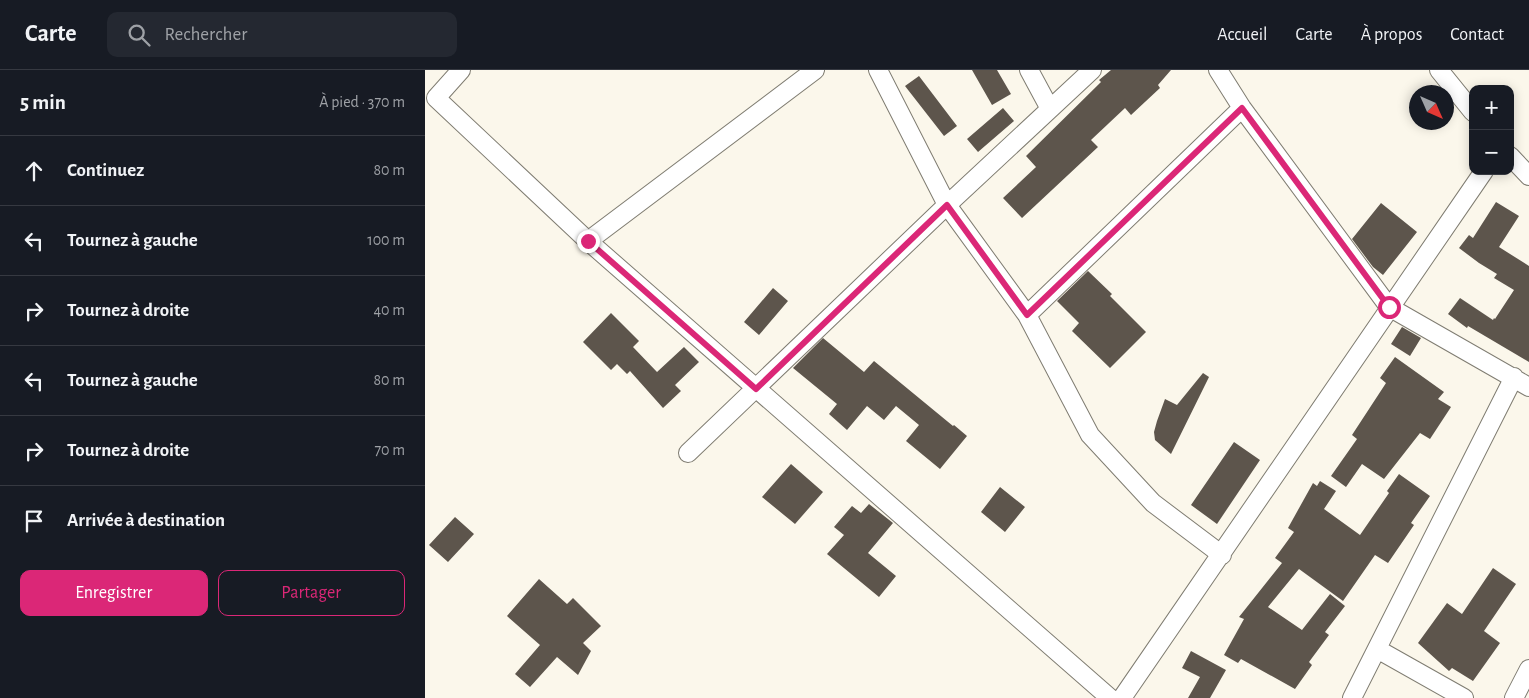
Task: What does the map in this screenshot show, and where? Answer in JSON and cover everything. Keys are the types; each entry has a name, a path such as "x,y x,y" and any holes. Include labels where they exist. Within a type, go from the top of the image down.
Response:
{"street":[{"path":"461,70 436,98 588,241 1110,698"},
{"path":"588,241 815,70"},
{"path":"878,70 947,205 1027,315 1090,435 1153,503 1221,554"},
{"path":"1029,70 1050,109"},
{"path":"688,453 947,205 1092,70"},
{"path":"1218,70 1242,108 1389,307 1521,382 1352,698"},
{"path":"1439,70 1469,107"},
{"path":"1027,315 1242,108"},
{"path":"1514,160 1529,176"},
{"path":"1122,698 1481,175"},
{"path":"1377,649 1464,698"},
{"path":"1514,698 1529,669"}],"building":[{"path":"972,70 997,70 1011,94 992,105"},
{"path":"1111,70 1171,70 1158,85 1160,88 1131,115 1125,108 1091,140 1098,147 1022,218 1003,198 1036,167 1026,156 1101,82 1099,80"},
{"path":"919,76 957,126 944,136 905,86"},
{"path":"1003,108 1014,121 978,152 967,139"},
{"path":"1496,202 1519,216 1499,247 1529,266 1529,362 1468,326 1467,328 1448,314 1460,298 1493,320 1514,290 1494,278 1497,274 1459,248 1469,235 1473,238"},
{"path":"1381,203 1417,232 1383,275 1373,267 1352,239"},
{"path":"1088,271 1112,294 1110,296 1146,332 1110,368 1072,331 1079,323 1057,301"},
{"path":"773,288 788,301 759,335 744,322"},
{"path":"611,313 639,341 633,347 657,372 684,347 699,362 675,385 681,391 663,408 630,371 627,374 617,364 611,370 583,342"},
{"path":"1402,327 1421,338 1410,356 1391,344"},
{"path":"823,338 864,372 874,361 967,436 940,469 906,441 919,425 896,406 884,420 867,406 847,430 829,414 837,404 793,368"},
{"path":"1395,357 1444,392 1438,399 1451,407 1430,439 1420,433 1384,479 1362,464 1346,487 1331,476 1357,439 1352,435 1386,383 1380,378"},
{"path":"1203,373 1209,377 1171,454 1155,440 1154,432 1165,399 1177,405"},
{"path":"1234,442 1260,460 1217,524 1191,505"},
{"path":"791,464 823,492 795,524 762,497"},
{"path":"1399,474 1430,496 1411,523 1414,525 1388,563 1375,555 1343,601 1299,569 1268,607 1302,630 1330,594 1345,606 1325,632 1329,635 1309,662 1312,665 1295,689 1241,659 1238,663 1224,655 1244,619 1239,617 1282,563 1275,558 1294,532 1288,528 1313,483 1317,486 1320,481 1336,491 1324,509 1360,535 1389,493 1387,491"},
{"path":"1000,487 1025,507 1005,532 981,512"},
{"path":"869,504 893,523 868,553 896,576 879,597 827,554 844,535 834,527 852,506 861,513"},
{"path":"455,517 474,534 448,562 429,545"},
{"path":"1493,568 1516,584 1484,631 1500,643 1473,681 1452,668 1449,671 1418,643 1447,603 1462,614"},
{"path":"539,579 567,604 573,598 601,626 583,643 591,651 578,675 557,657 530,687 515,674 540,645 507,616"},
{"path":"1191,651 1226,670 1210,698 1188,698 1200,677 1182,668"}],"route":[{"path":"588,241 756,389 947,205 1027,315 1242,108 1389,307"}]}
